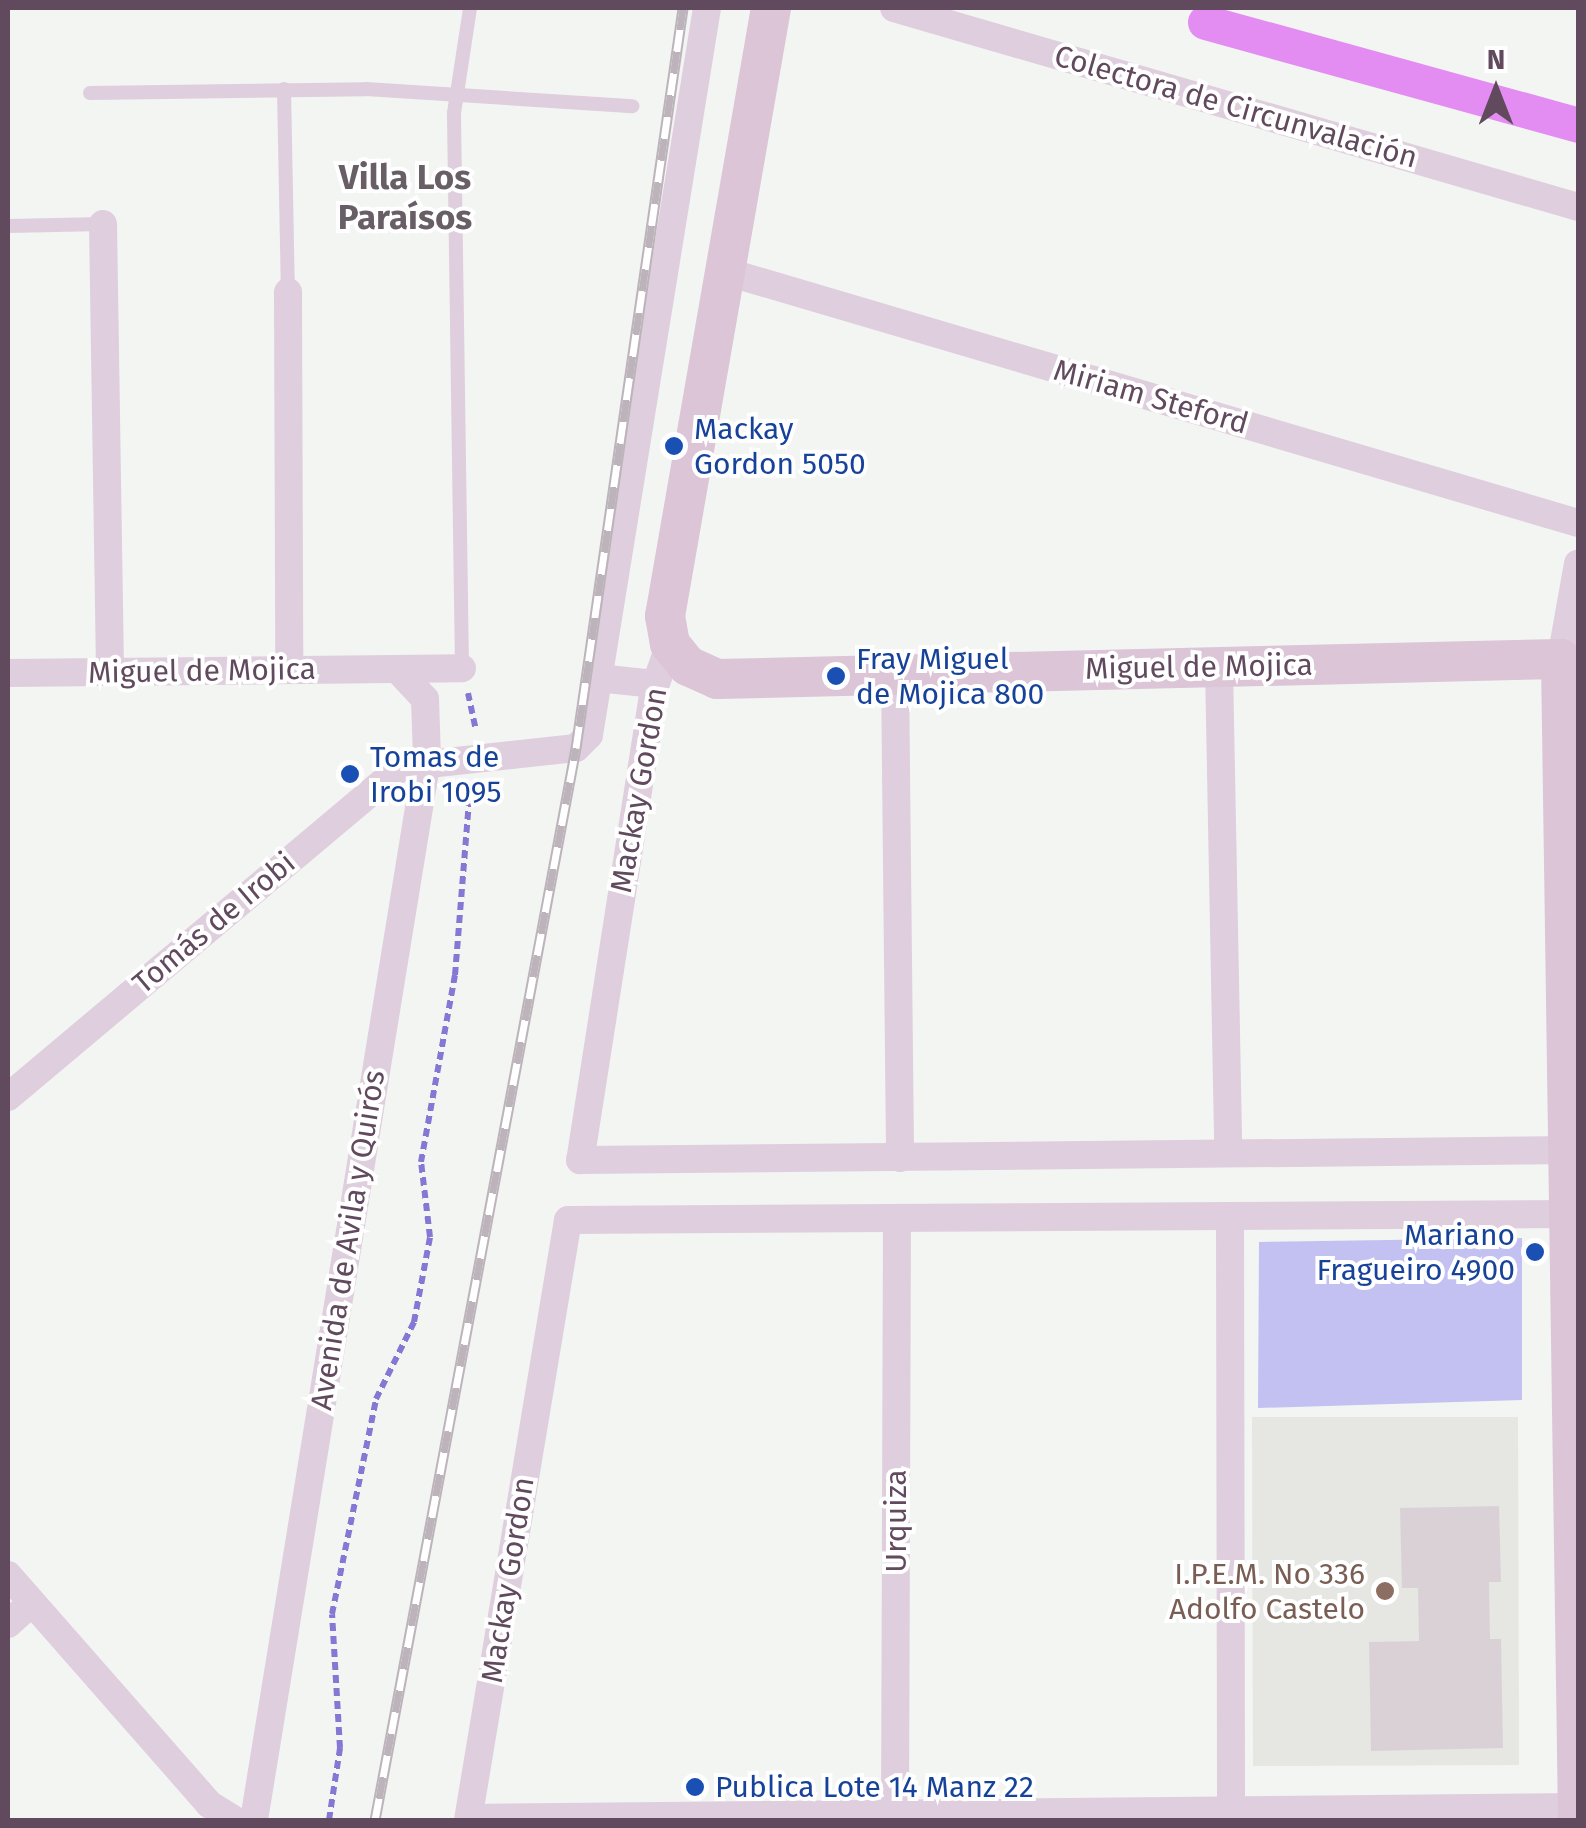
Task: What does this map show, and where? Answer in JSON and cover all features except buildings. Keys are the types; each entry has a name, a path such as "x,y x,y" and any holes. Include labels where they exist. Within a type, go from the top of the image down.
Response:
{"main road":[{"name":"Mackay Gordon","path":"670,644 665,616 771,8"},
{"name":"Miguel de Mojica","path":"670,644 688,666 717,680 1570,659"},
{"path":"1570,659 1578,1820"}],"street":[{"path":"426,759 576,748 589,735 707,8"},
{"name":"Colectora de Circunvalación","path":"894,8 1578,207"},
{"path":"103,224 110,672"},
{"name":"Miriam Steford","path":"724,272 1578,523"},
{"path":"288,292 289,670"},
{"path":"1570,659 1578,564"},
{"name":"Mackay Gordon","path":"670,644 656,684 580,1160 900,1158"},
{"path":"1219,667 1228,1152"},
{"name":"Miguel de Mojica","path":"8,674 462,668"},
{"name":"Avenida de Avila y Quirós","path":"254,1820 426,759 425,698 398,669"},
{"path":"895,674 900,1158 1575,1150"},
{"path":"598,678 656,684"},
{"name":"Tomás de Irobi","path":"8,1097 401,766 426,759"},
{"path":"897,1222 1576,1214"},
{"path":"1230,1217 1230,1809"},
{"name":"Mackay Gordon","path":"468,1819 568,1220 897,1222"},
{"name":"Urquiza","path":"896,1818 897,1222"},
{"path":"8,1575 209,1804 236,1820"},
{"path":"8,1624 31,1603"},
{"path":"468,1819 1154,1815 1230,1809 1407,1814 1578,1807"}],"lane":[{"path":"462,668 457,91 470,8"},
{"path":"284,88 288,292"},
{"path":"90,94 284,88 457,91 632,106"},
{"path":"8,226 103,224"}],"path":[{"path":"329,1820 340,1748 332,1614 376,1399 414,1322 430,1237 421,1162 455,974 476,729 462,668"}],"shaded area":[{"path":"1522,1238 1522,1400 1258,1408 1259,1242"},
{"name":"I.P.E.M. No 336 Adolfo Castelo","path":"1252,1417 1518,1417 1519,1765 1253,1766"}],"waterway":[{"path":"1205,22 1578,125"}],"railway":[{"path":"375,1820 576,748 683,8"}],"place":[{"name":"Mackay Gordon 5050","path":"674,446"},
{"name":"Fray Miguel de Mojica 800","path":"836,676"},
{"name":"Tomas de Irobi 1095","path":"350,774"},
{"name":"Mariano Fragueiro 4900","path":"1535,1252"},
{"name":"I.P.E.M. No 336 Adolfo Castelo","path":"1385,1591"},
{"name":"Publica Lote 14 Manz 22","path":"695,1787"}],"district":[{"name":"Villa Los Paraísos","path":"405,197"}]}
